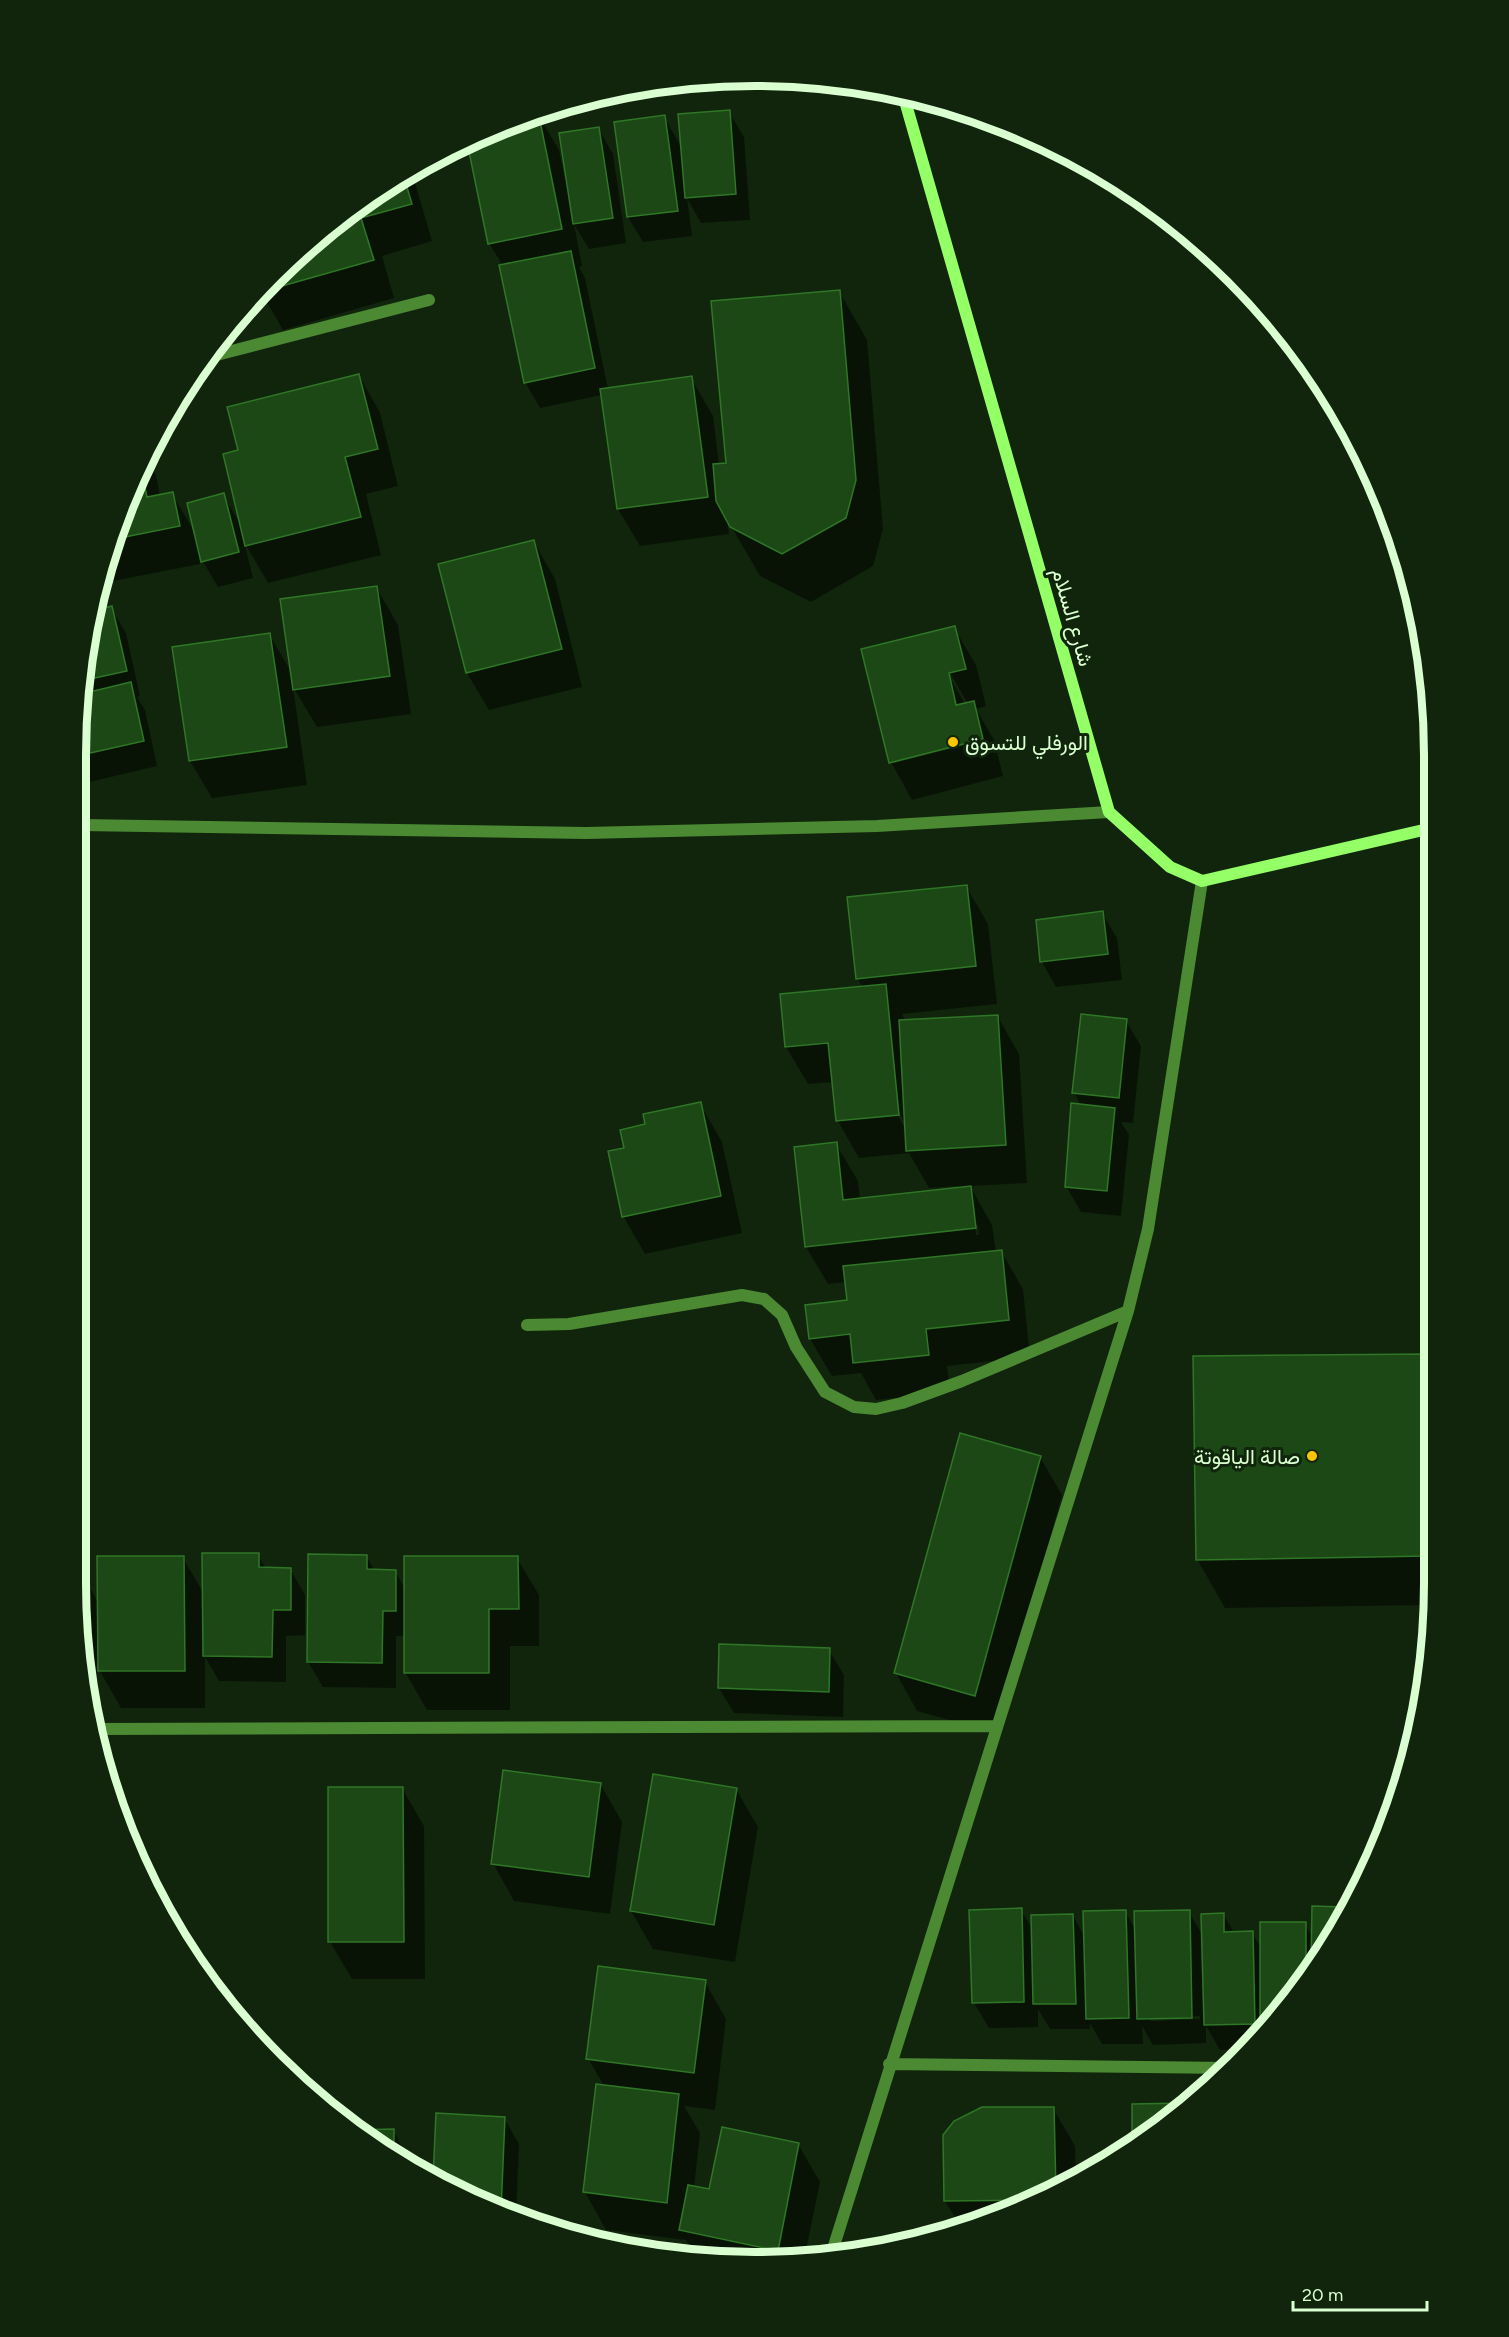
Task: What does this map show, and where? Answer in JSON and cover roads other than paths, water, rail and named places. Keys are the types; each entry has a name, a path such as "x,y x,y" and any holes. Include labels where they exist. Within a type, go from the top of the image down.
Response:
{"main road":[{"name":"شارع السلام","path":"906,103 1109,812"},
{"path":"1109,812 1170,867 1202,881 1424,830"}],"street":[{"path":"219,354 429,300"},
{"path":"86,825 586,833 877,826 1109,812"},
{"path":"834,2247 889,2064 1128,1311 1148,1229 1202,881"},
{"path":"527,1325 570,1324 742,1295 764,1299 782,1315 796,1347 825,1392 854,1407 876,1409 962,1381 1128,1311"},
{"path":"102,1729 996,1726"},
{"path":"889,2064 1215,2068"}],"place":[{"name":"الورفلي للتسوق","path":"953,742"},
{"name":"صالة الياقوتة","path":"1312,1456"}]}
